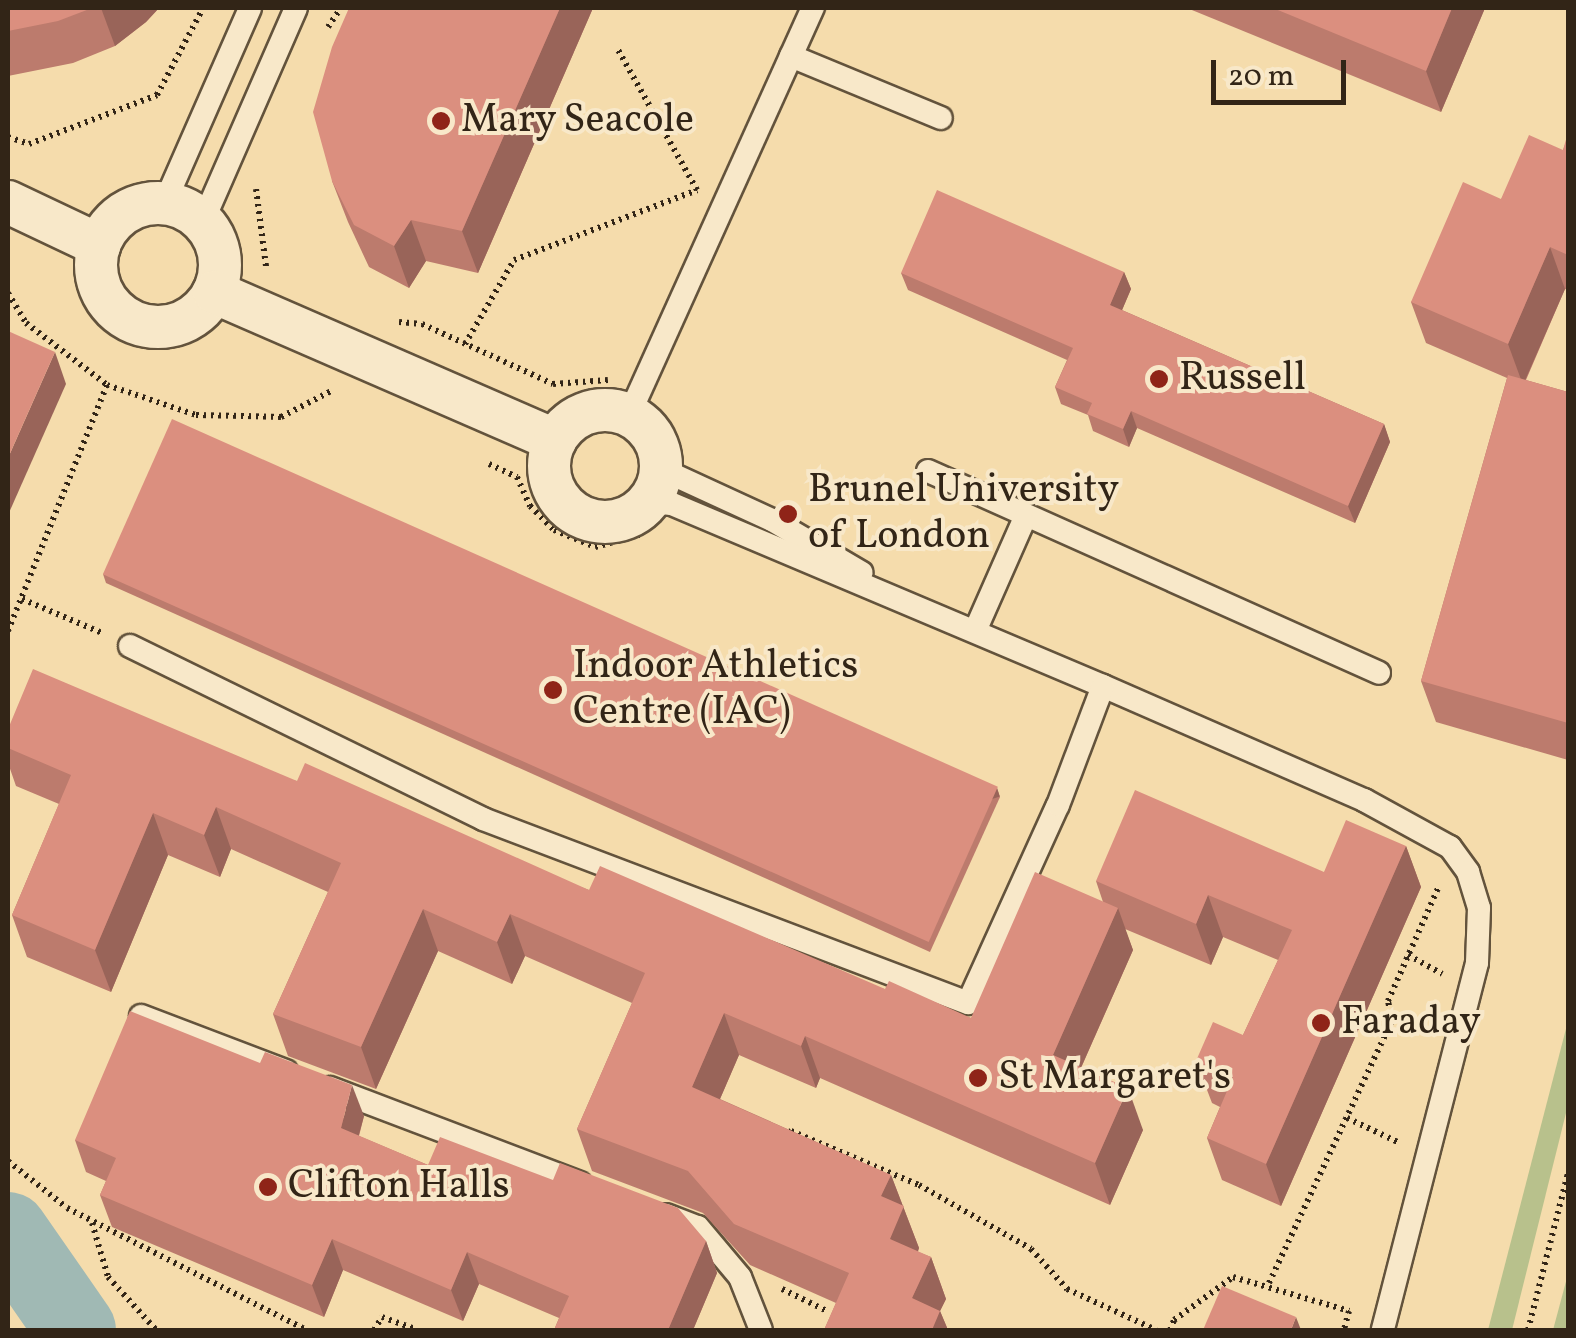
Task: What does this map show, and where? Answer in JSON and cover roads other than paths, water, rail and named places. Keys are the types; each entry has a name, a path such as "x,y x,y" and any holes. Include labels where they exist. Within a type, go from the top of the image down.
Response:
{"street":[{"path":"8,202 99,245"},
{"path":"165,202 203,220 221,256 214,292 185,322 164,327 131,322 100,288 99,245 123,213 165,202"},
{"path":"214,292 555,440"},
{"path":"622,398 648,429 652,501 619,520 596,522 572,512 552,486 555,440 579,416 610,410 622,398"}],"lane":[{"path":"165,202 250,8"},
{"path":"203,220 296,8"},
{"path":"622,398 813,8"},
{"path":"791,56 941,118"},
{"path":"928,471 1024,520 1379,673"},
{"path":"652,501 825,547 902,600"},
{"path":"652,501 672,504 902,600 1438,834 1468,872 1479,908 1477,963 1383,1330"},
{"path":"975,632 1024,520"},
{"path":"130,646 483,819 968,1003 1058,805 1103,686"},
{"path":"141,1016 605,1192"},
{"path":"642,1206 698,1227 740,1277 762,1330"}],"waterway":[{"path":"8,1232 76,1330"}],"place":[{"name":"Mary Seacole","path":"441,121"},
{"name":"Russell","path":"1159,379"},
{"name":"Brunel University of London","path":"788,514"},
{"name":"Indoor Athletics Centre (IAC)","path":"553,690"},
{"name":"Faraday","path":"1321,1023"},
{"name":"St Margaret's","path":"978,1078"},
{"name":"Clifton Halls","path":"268,1187"}]}
